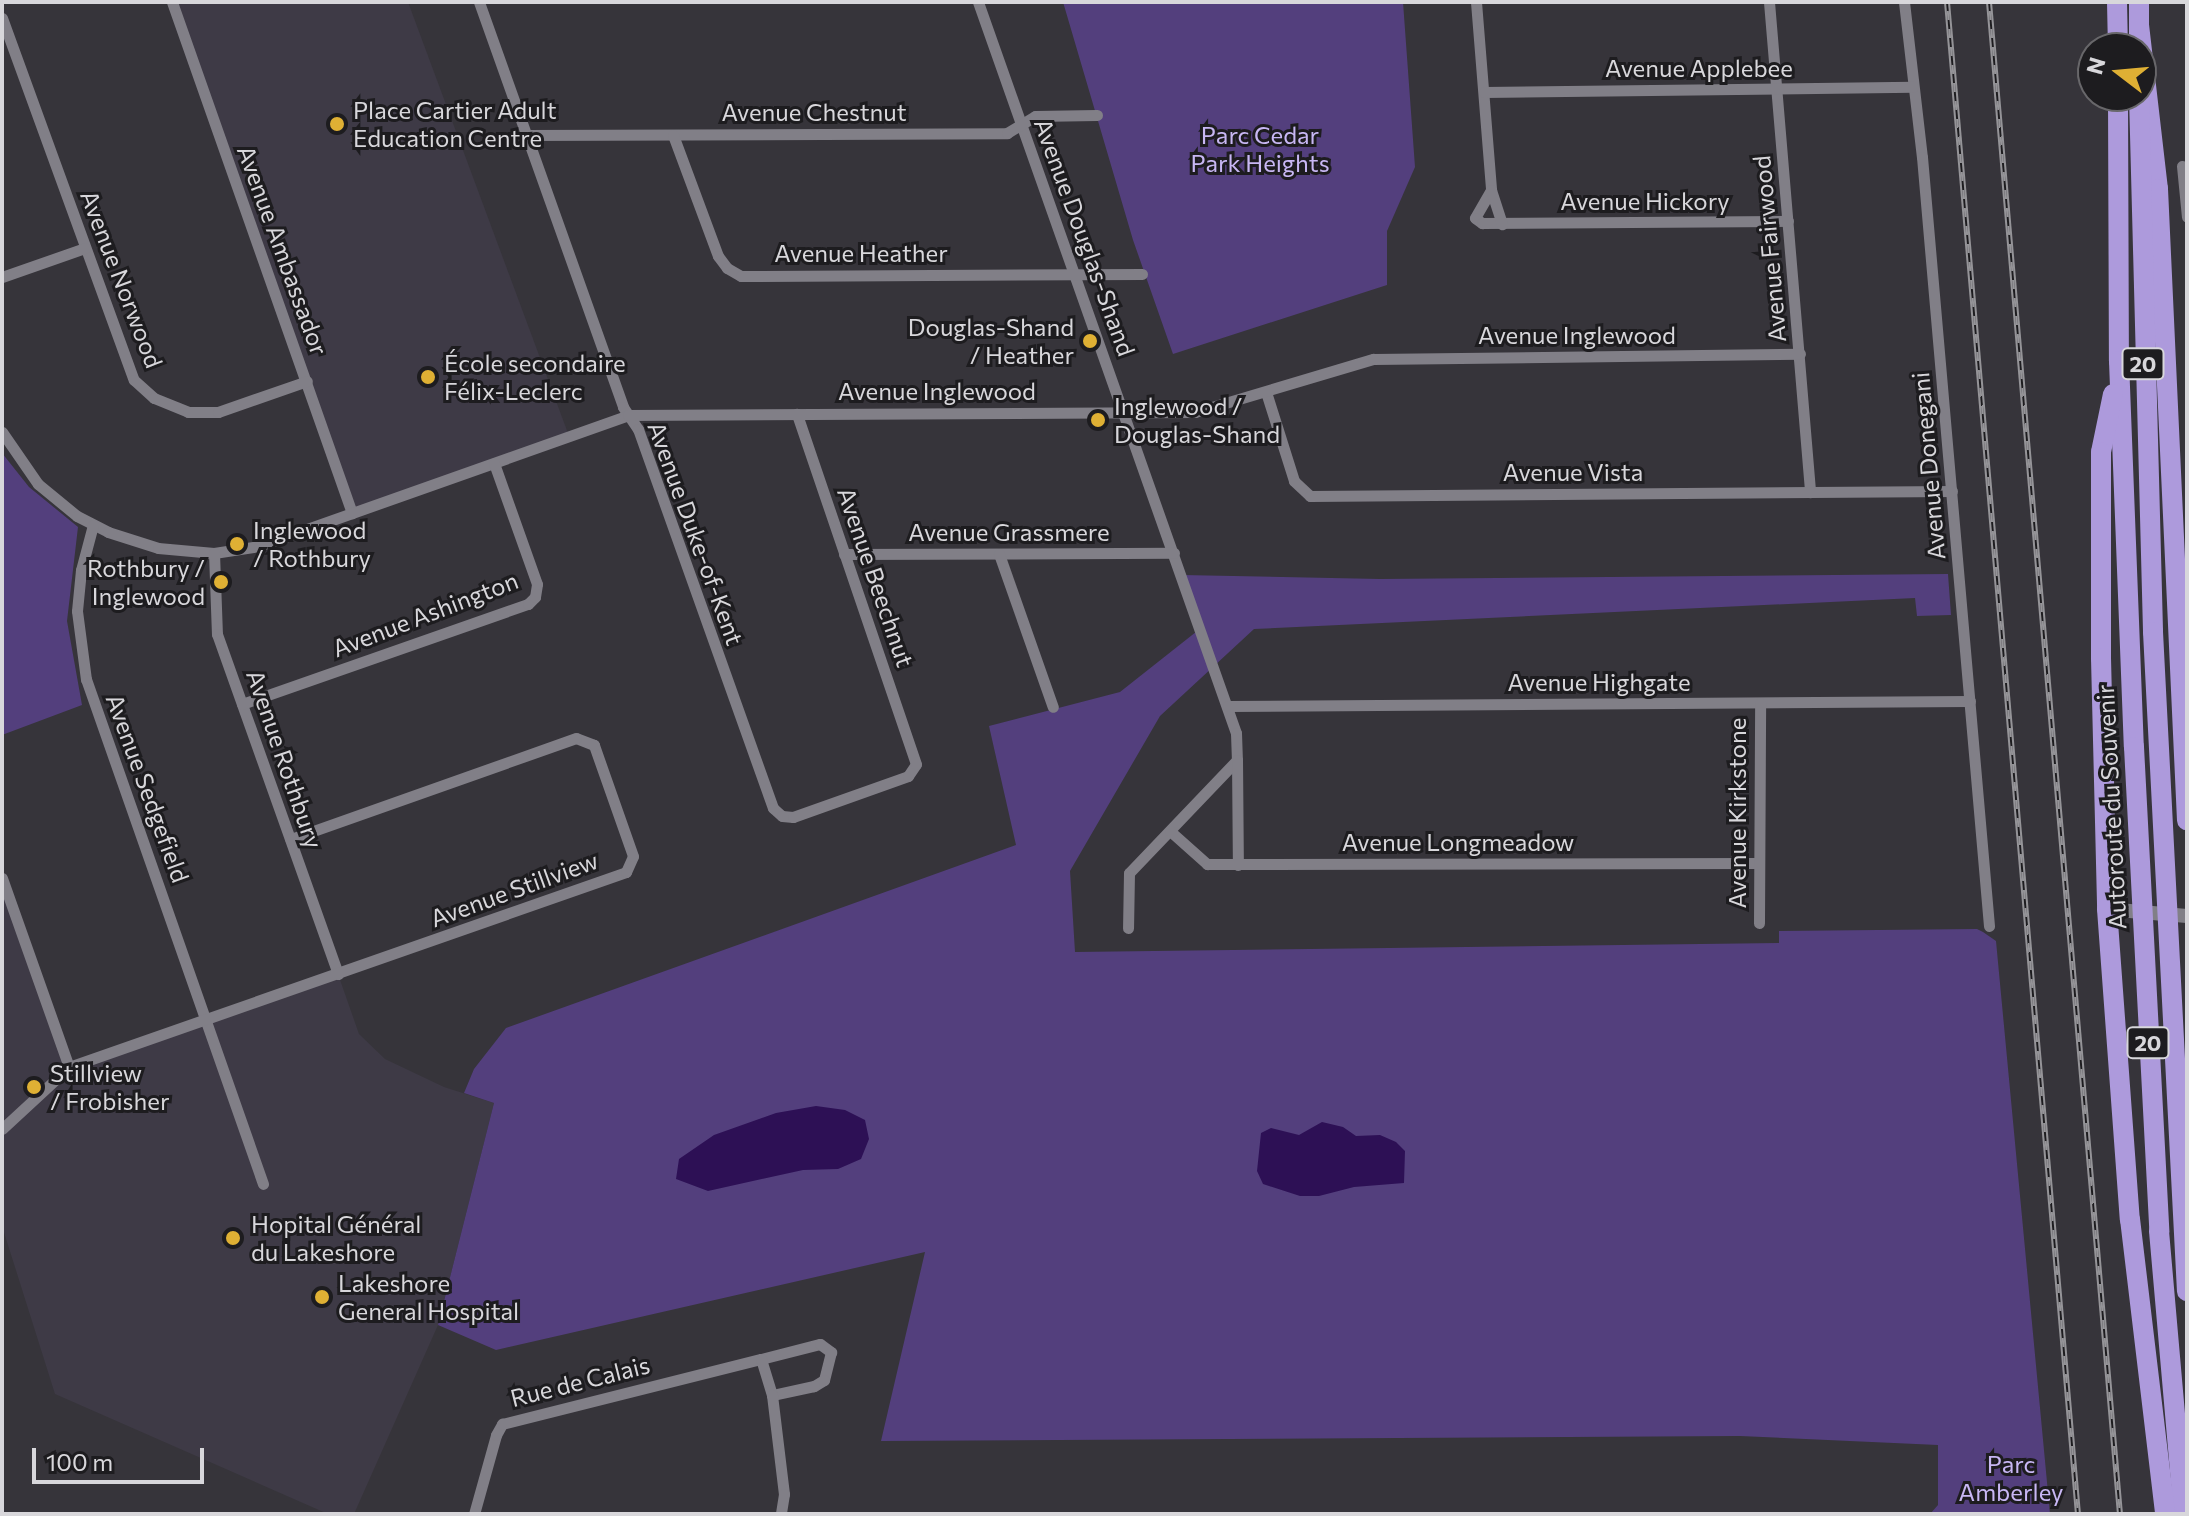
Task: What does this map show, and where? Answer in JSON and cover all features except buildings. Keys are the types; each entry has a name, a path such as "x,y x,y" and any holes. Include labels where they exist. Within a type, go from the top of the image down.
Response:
{"highway":[{"path":"2117,2 2118,32"},
{"path":"2139,2 2139,32"},
{"path":"2139,25 2158,189 2187,820"},
{"name":"Autoroute du Souvenir","path":"2118,112 2119,361 2149,1056 2161,1260 2184,1514"},
{"name":"Autoroute du Souvenir","path":"2139,112 2153,648 2187,1291"},
{"path":"2119,361 2101,452 2101,658 2130,1219 2165,1514"}],"street":[{"name":"Avenue Ambassador","path":"172,2 352,513"},
{"name":"Avenue Duke-of-Kent","path":"479,2 628,415 638,429 773,808 782,816 793,817 908,776 916,764 914,753"},
{"name":"Avenue Douglas-Shand","path":"978,2 1228,706 1236,733 1238,865"},
{"path":"1476,2 1491,190 1502,224 1482,223 1475,218 1491,190"},
{"name":"Avenue Fairwood","path":"1769,2 1810,492"},
{"name":"Avenue Donegani","path":"1904,2 1952,491 1989,926"},
{"name":"Avenue Norwood","path":"2,18 134,380 154,398 188,412 218,412 307,381"},
{"name":"Avenue Applebee","path":"1484,92 1913,87"},
{"name":"Avenue Chestnut","path":"527,135 1007,133 1035,116 1097,115"},
{"name":"Avenue Heather","path":"673,135 718,256 727,268 741,276 1142,274"},
{"path":"2182,166 2187,217"},
{"name":"Avenue Hickory","path":"1502,224 1788,221"},
{"path":"2,277 85,248"},
{"name":"Avenue Inglewood","path":"93,525 158,548 214,553 259,546 628,415 1195,412 1376,359 1800,354"},
{"name":"Avenue Vista","path":"1266,392 1294,481 1310,496 1952,491"},
{"name":"Avenue Beechnut","path":"797,414 914,753"},
{"path":"2,432 38,484 93,525"},
{"name":"Avenue Ashington","path":"242,704 528,604 535,597 537,584 494,463"},
{"name":"Avenue Sedgefield","path":"93,525 81,570 77,611 86,679 263,1184"},
{"name":"Avenue Rothbury","path":"214,553 217,634 338,974"},
{"name":"Avenue Grassmere","path":"844,554 1174,553"},
{"path":"999,554 1053,707"},
{"name":"Avenue Highgate","path":"1228,706 1970,701"},
{"name":"Avenue Kirkstone","path":"1759,923 1760,703"},
{"name":"Avenue Stillview","path":"2,1129 69,1067 626,872 633,856 594,745 576,738 290,839"},
{"path":"1128,928 1129,873 1237,760"},
{"name":"Avenue Longmeadow","path":"1170,831 1207,864 1758,863"},
{"path":"2,878 69,1067"},
{"path":"2113,909 2187,916"},
{"name":"Rue de Calais","path":"474,1514 496,1435 502,1424 820,1344 827,1345 831,1352 824,1380 814,1386 772,1395"},
{"path":"761,1359 772,1395 784,1494 781,1514"}],"shaded area":[{"path":"176,2 408,2 569,436 352,513"},
{"name":"Hopital Général du Lakeshore","path":"2,887 69,1067 338,974 359,1034 385,1059 444,1087 494,1103 438,1325 354,1514 328,1514 55,1394 2,1226"},
{"path":"816,1106 845,1110 865,1120 869,1139 861,1159 838,1169 803,1170 708,1191 676,1179 679,1159 714,1135 776,1113"},
{"path":"1322,1122 1343,1127 1356,1136 1380,1135 1396,1142 1405,1151 1404,1183 1354,1187 1319,1196 1300,1196 1263,1184 1257,1171 1261,1133 1271,1128 1299,1135"}],"green space":[{"name":"Parc Cedar Park Heights","path":"1063,2 1403,2 1415,167 1387,231 1387,285 1173,354 1133,240"},
{"path":"2,453 29,487 78,527 67,621 82,705 2,735"},
{"name":"Parc Amberley","path":"1948,574 1951,615 1917,616 1915,598 1254,629 1160,716 1070,871 1075,952 1779,943 1779,931 1977,929 1983,932 1996,941 2050,1514 1930,1514 1938,1505 1938,1445 1740,1436 881,1441 925,1252 496,1350 438,1325 494,1103 464,1093 474,1069 506,1028 1016,845 989,726 1120,692 1201,628 1182,575 1380,579"}],"railway":[{"path":"1947,2 2078,1514"},
{"path":"1989,2 2120,1514"}],"place":[{"name":"Place Cartier Adult Education Centre","path":"337,124"},
{"name":"Douglas-Shand / Heather","path":"1090,341"},
{"name":"École secondaire Félix-Leclerc","path":"428,377"},
{"name":"Inglewood / Douglas-Shand","path":"1098,420"},
{"name":"Inglewood / Rothbury","path":"237,544"},
{"name":"Rothbury / Inglewood","path":"221,582"},
{"name":"Stillview / Frobisher","path":"34,1087"},
{"name":"Hopital Général du Lakeshore","path":"233,1238"},
{"name":"Lakeshore General Hospital","path":"322,1297"}]}
